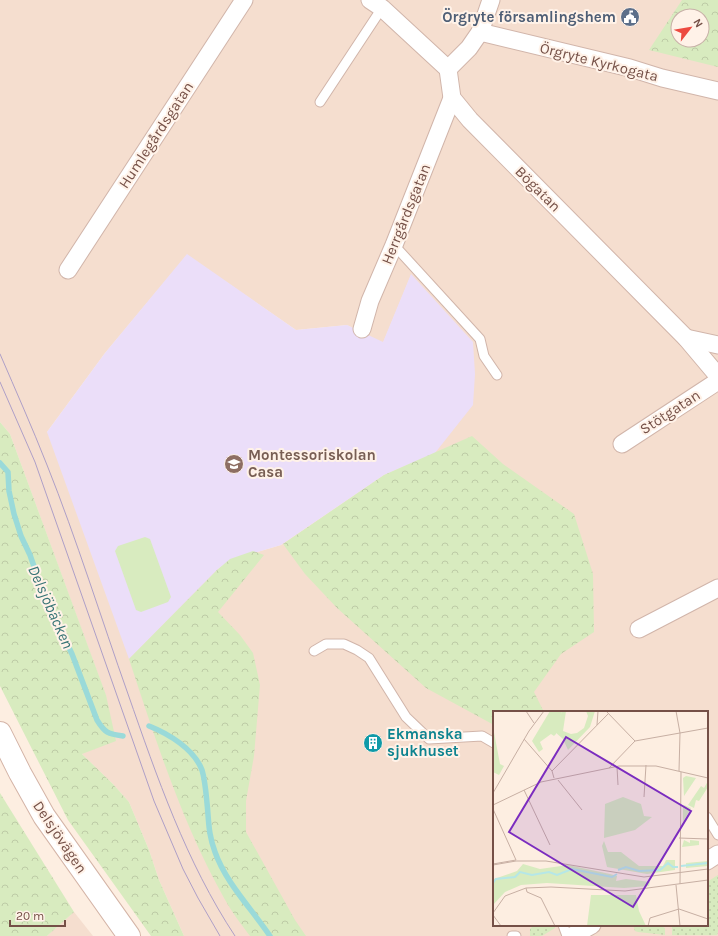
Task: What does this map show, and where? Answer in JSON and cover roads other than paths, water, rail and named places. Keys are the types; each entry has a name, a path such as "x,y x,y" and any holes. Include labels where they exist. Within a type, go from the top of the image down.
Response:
{"street":[{"name":"Humlegårdsgatan","path":"68,270 244,0"},
{"path":"448,69 469,48 480,32 491,0"},
{"path":"376,4 448,69 452,98"},
{"name":"Örgryte Kyrkogata","path":"480,32 718,91"},
{"name":"Herrgårdsgatan","path":"362,329 375,303 394,245 452,98"},
{"name":"Bögatan","path":"452,98 470,120 686,338 718,376"},
{"path":"686,338 718,345"},
{"name":"Stötgatan","path":"622,444 718,381"},
{"path":"639,629 718,588"},
{"name":"Delsjövägen","path":"0,733 44,816 129,936"},
{"path":"708,860 718,854"},
{"path":"572,936 590,926"}],"lane":[{"path":"320,102 376,4"},
{"path":"394,245 480,339 484,356 497,375"},
{"path":"314,651 326,644 344,644 358,650 369,658 406,716 429,739 458,736 482,736 493,742"},
{"path":"708,819 718,835"},
{"path":"563,926 567,936"}],"waterway":[{"name":"Delsjöbäcken","path":"0,463 8,472 9,491 21,536 30,555 44,595 72,654 97,720 102,728 107,732 123,736"},
{"name":"Delsjöbäcken","path":"149,726 165,733 180,743 198,762 204,778 210,833 215,852 232,885 270,936"}],"tram line":[{"path":"0,354 36,437 58,493 139,725 174,818 202,879 235,936"},
{"path":"0,382 35,462 154,801 183,869 220,936"}],"place":[{"name":"Örgryte församlingshem","path":"630,17"},
{"name":"Montessoriskolan Casa","path":"234,464"},
{"name":"Ekmanska sjukhuset","path":"373,743"}]}
